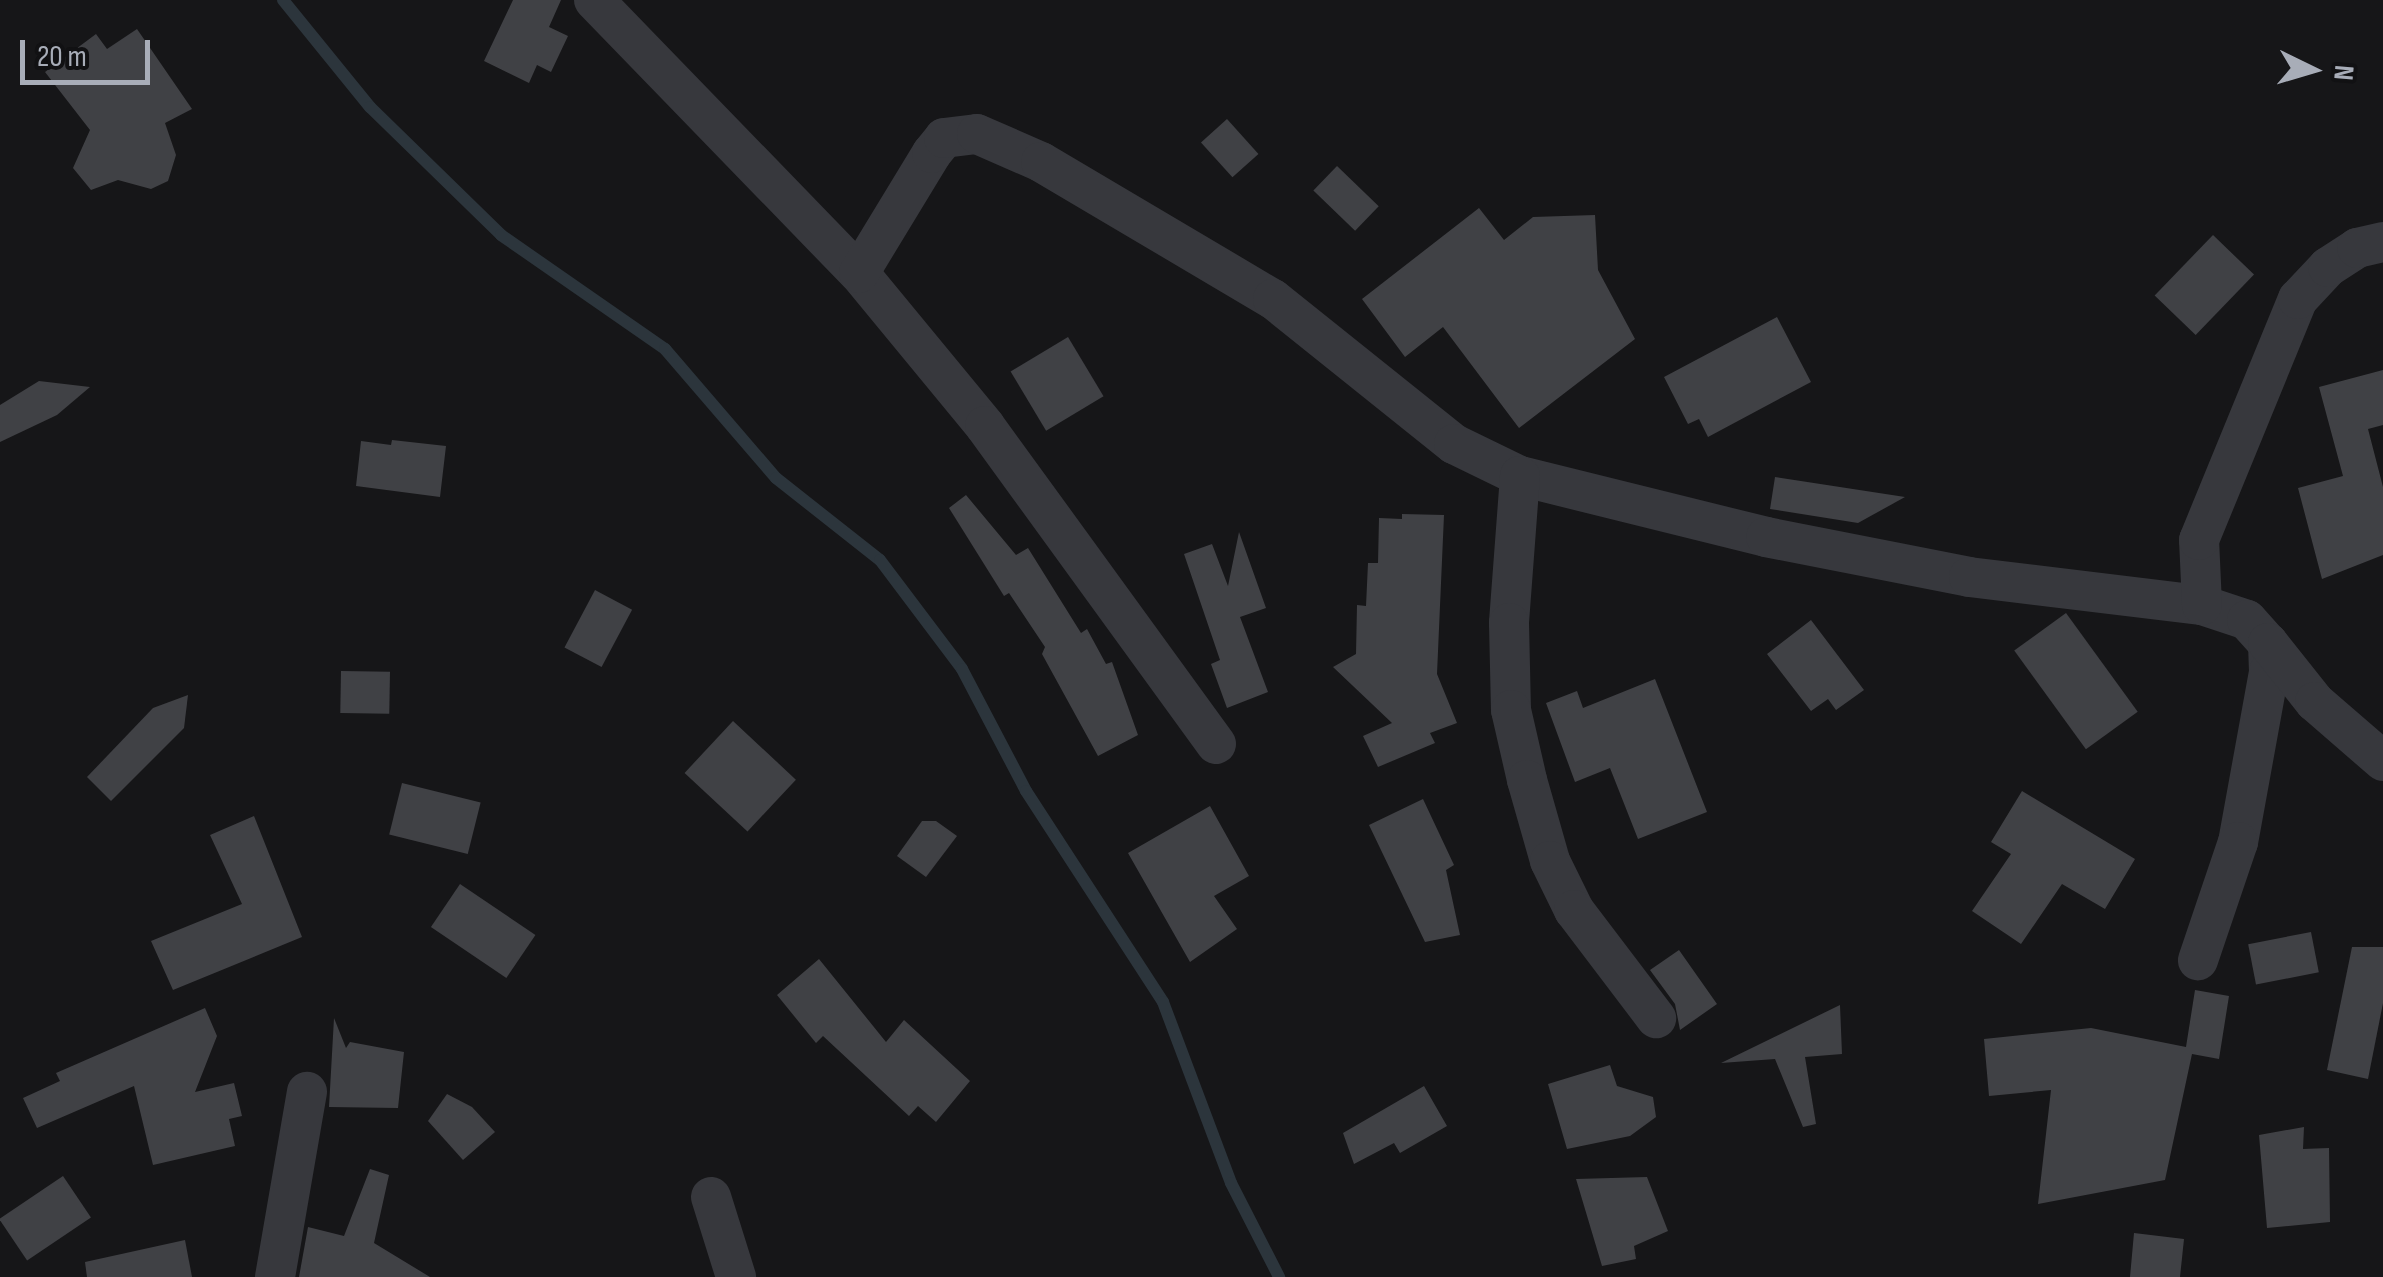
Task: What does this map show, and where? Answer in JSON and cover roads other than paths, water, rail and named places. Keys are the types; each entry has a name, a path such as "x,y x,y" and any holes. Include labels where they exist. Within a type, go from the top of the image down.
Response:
{"street":[{"path":"594,0 859,273 986,426 1216,744"},
{"path":"859,273 944,138 977,134 1041,162 1272,299 1454,444 1520,476 1766,537 1968,577 2202,605 2247,620 2315,702 2383,761"},
{"path":"2202,605 2197,564 2203,525 2298,299 2357,248 2383,242"},
{"path":"1520,476 1508,623 1511,710 1526,780 1550,860 1574,910 1656,1018"},
{"path":"2198,960 2238,842 2269,672 2268,643"},
{"path":"275,1277 307,1092"},
{"path":"711,1197 736,1277"}],"waterway":[{"path":"283,0 370,107 501,235 665,349 776,478 880,560 962,669 1026,791 1163,1002 1231,1183 1279,1277"}]}
